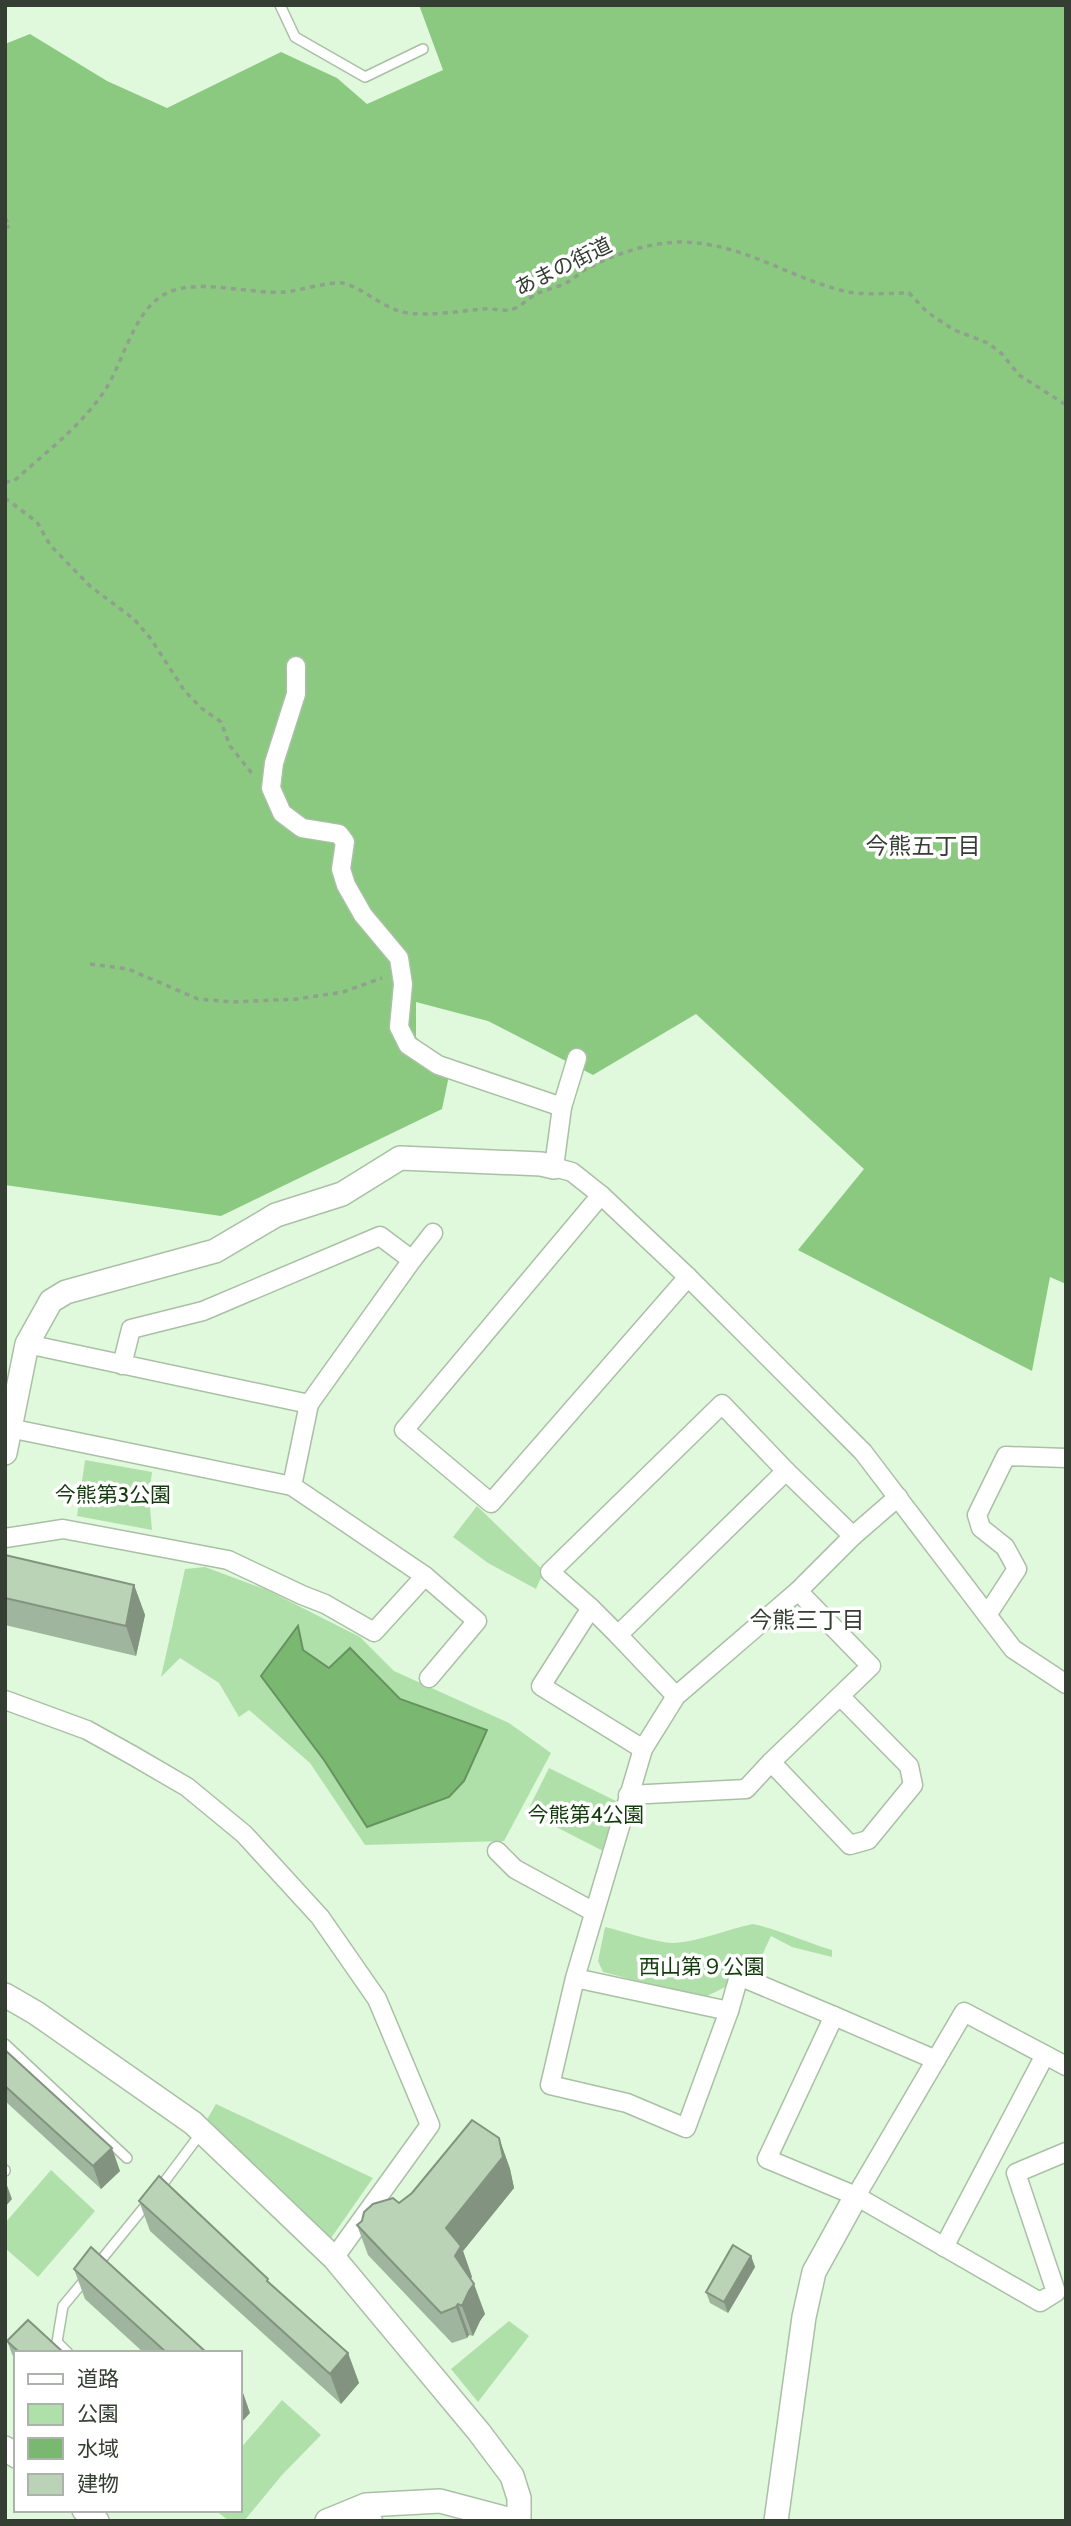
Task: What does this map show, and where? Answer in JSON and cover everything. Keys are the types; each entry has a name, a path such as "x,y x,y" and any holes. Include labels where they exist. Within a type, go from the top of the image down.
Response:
{"street":[{"path":"296,666 296,694 274,763 271,788 282,813 302,828 339,834 345,842 341,869 346,885 363,915 399,958 403,984 399,1027 408,1045 438,1065 562,1107"},
{"path":"554,1167 562,1107 577,1058"},
{"path":"5,1453 27,1344 51,1301 66,1292 215,1251 276,1215 342,1194 400,1158 541,1164 572,1172 601,1195 688,1277 863,1452 1013,1648 1066,1684"},
{"path":"601,1195 404,1430 491,1503 688,1277"},
{"path":"292,1486 309,1404 433,1233"},
{"path":"122,1365 131,1329 203,1311 380,1236 412,1260"},
{"path":"27,1344 309,1404"},
{"path":"676,1696 591,1608 550,1572 722,1404 853,1536"},
{"path":"9,1428 292,1486 425,1576 477,1621 429,1678"},
{"path":"987,1615 1017,1569 1005,1546 981,1528 977,1515 1006,1456 1066,1458"},
{"path":"618,1635 786,1471"},
{"path":"898,1497 853,1536 798,1591 676,1696 643,1749 575,1978 550,2085 627,2103 685,2128 740,1976 936,2060"},
{"path":"5,1538 63,1529 228,1560 325,1604 374,1632 425,1576"},
{"path":"628,1795 746,1789 871,1666 798,1591"},
{"path":"591,1608 541,1686 643,1749"},
{"path":"771,1762 850,1845 868,1840 913,1786 909,1766 841,1697"},
{"path":"5,1700 87,1730 187,1787 244,1834 288,1881 320,1917 377,1999 430,2125 334,2258"},
{"path":"497,1851 515,1869 594,1912"},
{"path":"575,1978 729,2011"},
{"path":"5,1995 36,2012 202,2132 334,2258 479,2432 512,2476 519,2498 517,2521 440,2501 327,2521"},
{"path":"776,2521 804,2317 814,2272 964,2012 1066,2066"},
{"path":"834,2016 766,2159 856,2196 1040,2302 1056,2292 1016,2173 992,2160"},
{"path":"944,2247 1045,2055"},
{"path":"1016,2173 1066,2152"}],"lane":[{"path":"280,5 295,37 365,77 423,49"},
{"path":"5,2044 127,2158"},
{"path":"66,2351 57,2342 63,2306 157,2192 202,2132"}],"path":[{"path":"5,218 10,226 5,228"},
{"name":"あまの街道","path":"5,482 14,481 76,428 108,385 144,311 159,297 176,288 194,286 285,292 338,282 355,287 406,313 511,310 537,293 564,284 613,256 677,242 701,243 747,253 840,290 860,293 909,293 928,312 954,330 988,343 1002,354 1019,375 1066,405"},
{"path":"5,498 37,522 50,545 90,586 134,619 151,639 184,690 200,707 221,722 230,746 247,769 257,780 271,788"},
{"path":"90,964 128,969 198,999 233,1002 297,999 343,992 376,979 402,976"}],"green space":[{"name":"今熊第3公園","path":"85,1460 152,1472 149,1496 152,1530 77,1516"},
{"path":"477,1506 544,1571 536,1589 488,1563 453,1537"},
{"path":"205,1567 267,1590 360,1637 394,1671 509,1723 551,1753 504,1841 365,1845 310,1763 249,1710 239,1717 219,1683 180,1658 161,1677 185,1569"},
{"name":"今熊第4公園","path":"549,1768 620,1803 605,1852 527,1812"},
{"name":"西山第９公園","path":"753,1924 832,1950 832,1957 792,1947 771,1936 754,1973 703,1998 603,1972 598,1961 605,1927 674,1943"},
{"path":"216,2104 373,2178 329,2241 206,2121"},
{"path":"51,2170 95,2211 38,2277 5,2248 5,2223"},
{"path":"509,2321 529,2336 478,2402 451,2369"},
{"path":"282,2400 321,2435 282,2475 244,2521 229,2521 218,2512 242,2512 242,2447"}],"shaded area":[{"path":"419,5 1066,5 1066,1284 1050,1277 1032,1371 798,1250 864,1169 696,1014 593,1075 488,1021 416,1002 416,1037 450,1071 442,1109 221,1216 5,1185 5,44 30,34 107,81 167,108 281,52 337,78 367,104 443,70"}],"water":[{"path":"298,1626 303,1650 329,1668 350,1648 400,1699 487,1730 464,1781 449,1797 367,1827 324,1760 261,1676"}],"building":[{"path":"5,1555 134,1585 126,1626 5,1598"},
{"path":"5,2050 112,2148 93,2166 5,2086"},
{"path":"472,2120 499,2138 503,2157 446,2228 461,2246 455,2256 474,2284 462,2306 458,2304 441,2313 357,2225 362,2221 364,2212 373,2204 393,2198 399,2203 412,2193"},
{"path":"159,2176 268,2279 267,2281 348,2353 330,2374 139,2201"},
{"path":"733,2245 751,2256 724,2302 706,2292"},
{"path":"91,2247 205,2351 165,2351 74,2269"},
{"path":"28,2320 62,2351 18,2351 7,2341"}],"district":[{"name":"今熊五丁目","path":"923,846"},
{"name":"今熊三丁目","path":"807,1620"}]}
